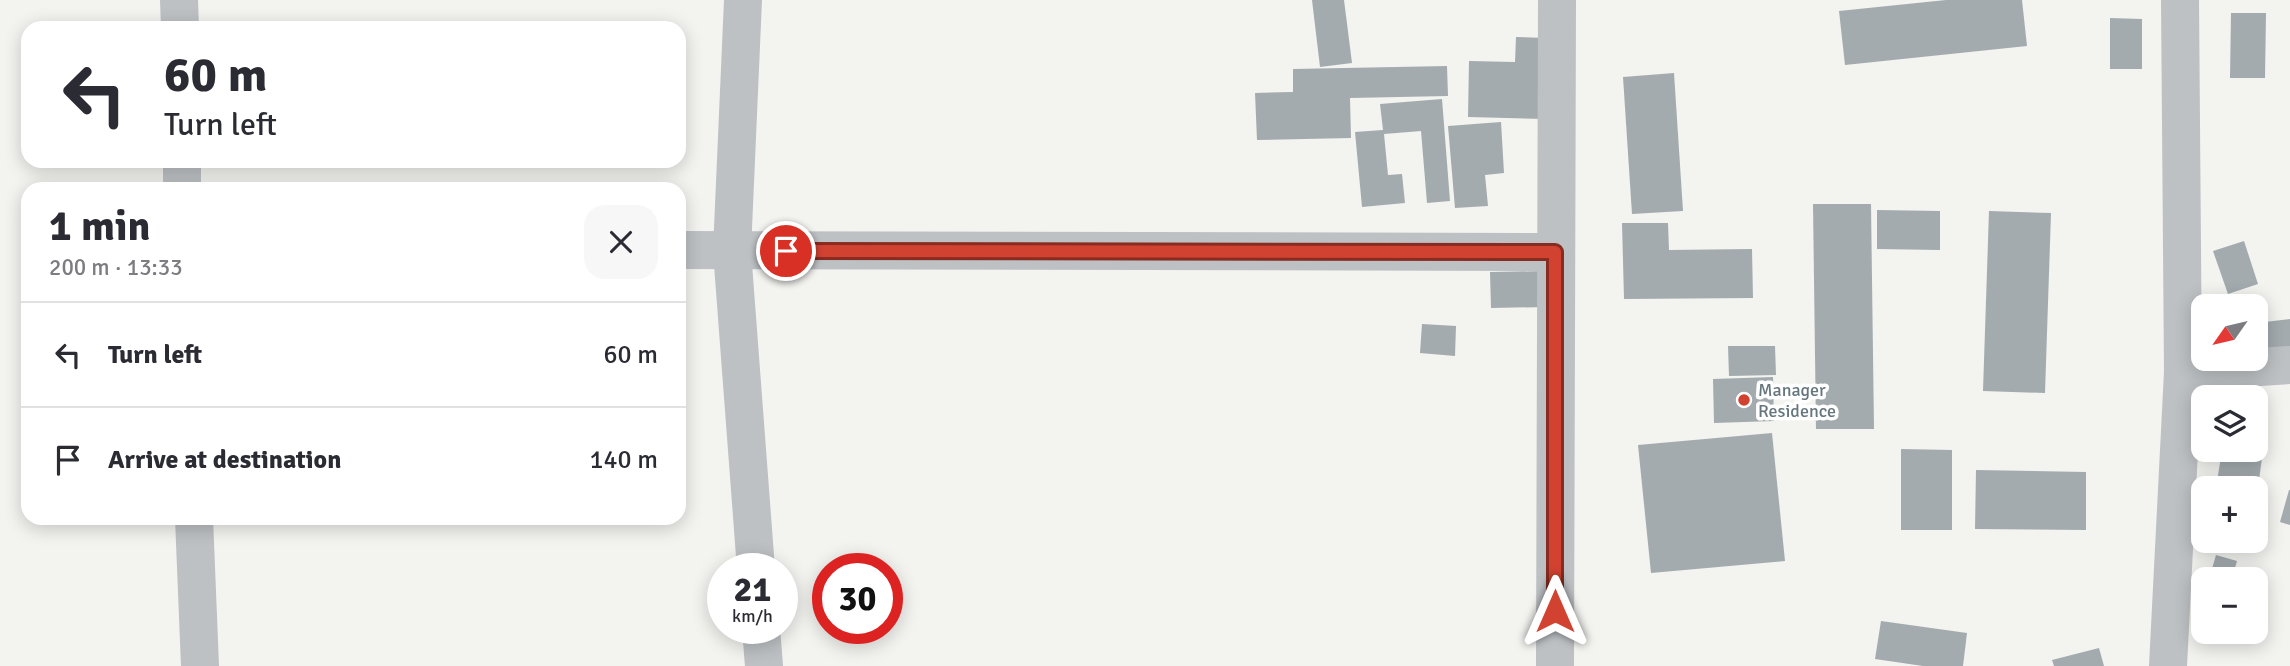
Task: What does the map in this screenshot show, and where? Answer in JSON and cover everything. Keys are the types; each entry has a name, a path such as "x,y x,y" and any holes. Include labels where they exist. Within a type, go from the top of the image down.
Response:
{"street":[{"path":"179,0 180,21"},
{"path":"743,0 732,250 755,553"},
{"path":"1555,666 1557,0"},
{"path":"2168,666 2183,372 2180,0"},
{"path":"686,250 1555,252"},
{"path":"2183,372 2290,365"},
{"path":"194,525 200,666"},
{"path":"762,644 764,666"}],"building":[{"path":"1312,0 1344,0 1352,63 1320,67"},
{"path":"1946,0 2022,0 2027,46 1845,65 1839,11"},
{"path":"2231,13 2266,13 2265,78 2230,78"},
{"path":"2110,18 2142,19 2142,69 2110,69"},
{"path":"1516,37 1546,38 1545,119 1468,117 1469,61 1515,62"},
{"path":"1447,66 1448,96 1350,98 1351,138 1257,140 1255,93 1293,92 1293,69"},
{"path":"1674,73 1683,211 1632,214 1623,77"},
{"path":"1442,99 1450,201 1427,203 1421,131 1384,134 1388,175 1402,174 1405,203 1362,207 1355,132 1383,130 1380,104"},
{"path":"1501,122 1504,173 1485,175 1488,206 1455,208 1448,126"},
{"path":"1813,204 1871,204 1874,429 1816,429"},
{"path":"1877,210 1940,211 1940,250 1877,249"},
{"path":"1989,211 2051,213 2045,393 1983,391"},
{"path":"1622,223 1668,223 1669,250 1752,249 1753,298 1624,299"},
{"path":"2244,241 2258,284 2228,294 2213,251"},
{"path":"1546,271 1546,307 1491,308 1490,272"},
{"path":"2290,319 2290,350 2268,353 2268,322"},
{"path":"1422,324 1456,326 1455,356 1420,353"},
{"path":"1728,346 1775,346 1776,375 1729,376"},
{"name":"Manager Residence","path":"1773,377 1774,421 1714,423 1713,379"},
{"path":"1772,433 1785,561 1651,573 1638,445"},
{"path":"1901,449 1952,450 1952,530 1901,530"},
{"path":"2220,462 2261,462 2260,476 2218,476"},
{"path":"1976,470 2086,472 2086,530 1975,529"},
{"path":"2290,490 2290,525 2280,522"},
{"path":"2216,555 2237,561 2235,567 2212,567"},
{"path":"1881,621 1967,633 1963,666 1923,666 1875,659"},
{"path":"2099,648 2104,666 2054,666 2052,660"}],"place":[{"name":"Manager Residence","path":"1744,400"}],"route":[{"path":"786,251 1555,252 1555,611"}]}
